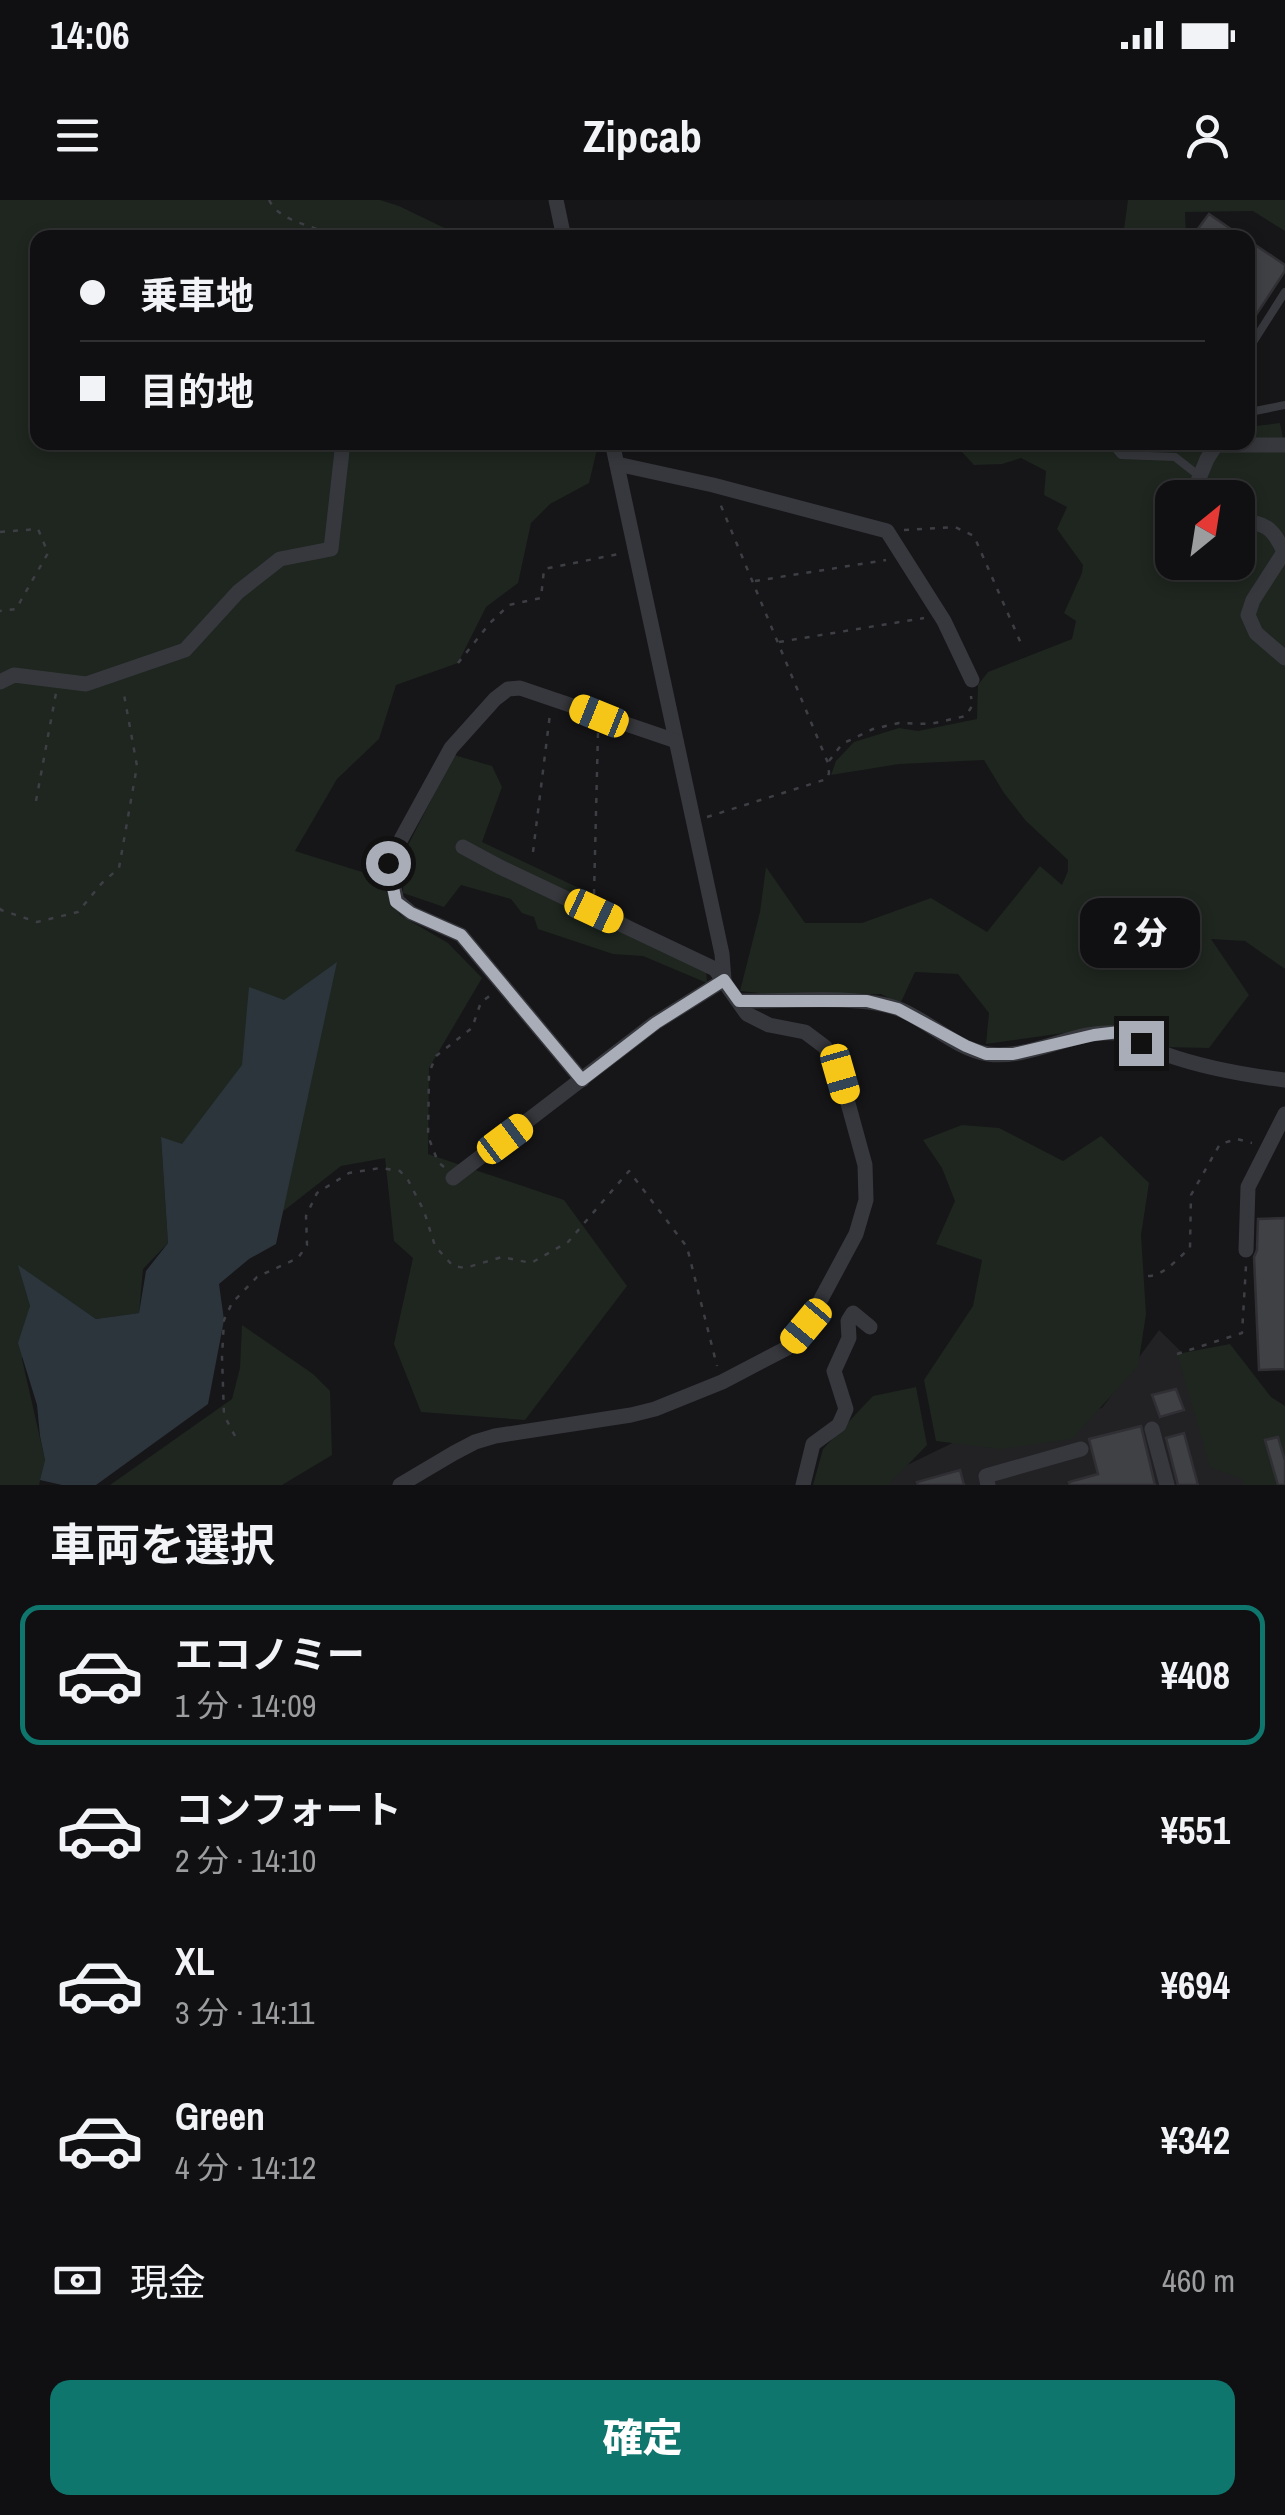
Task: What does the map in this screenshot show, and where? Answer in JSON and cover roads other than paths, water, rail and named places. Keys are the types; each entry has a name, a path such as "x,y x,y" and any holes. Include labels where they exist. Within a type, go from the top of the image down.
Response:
{"street":[{"path":"556,200 563,230"},
{"path":"1255,445 1285,445"},
{"path":"0,682 14,674 86,684 185,650 238,592 280,559 332,549 342,450"},
{"path":"614,450 722,954 724,980"},
{"path":"1199,480 1214,450"},
{"path":"617,464 888,531 940,615 972,680"},
{"path":"1255,523 1276,534 1284,552 1248,615 1256,633 1285,658"},
{"path":"582,1080 461,935 411,913 396,902 388,863 451,748 508,690 520,688 676,741"},
{"path":"400,1485 475,1442 655,1409 722,1382 788,1348 806,1326 856,1234 866,1200 865,1165 849,1104 840,1074 825,1047 806,1032 769,1025 748,1014 715,969 463,847"},
{"path":"454,1178 656,1023 724,980"},
{"path":"739,1001 867,1001 898,1009 986,1054 1013,1054 1119,1032 1164,1054 1226,1072 1285,1080"},
{"path":"1246,1250 1248,1187 1285,1114"},
{"path":"803,1485 813,1444 838,1425 846,1408 834,1371 849,1338 848,1321 853,1313 870,1327"},
{"path":"1152,1429 1167,1485"},
{"path":"988,1485 986,1476 1081,1449"}],"lane":[{"path":"1255,339 1285,292"},
{"path":"1255,410 1285,405"},
{"path":"1117,450 1121,455 1175,457 1200,477"}]}
